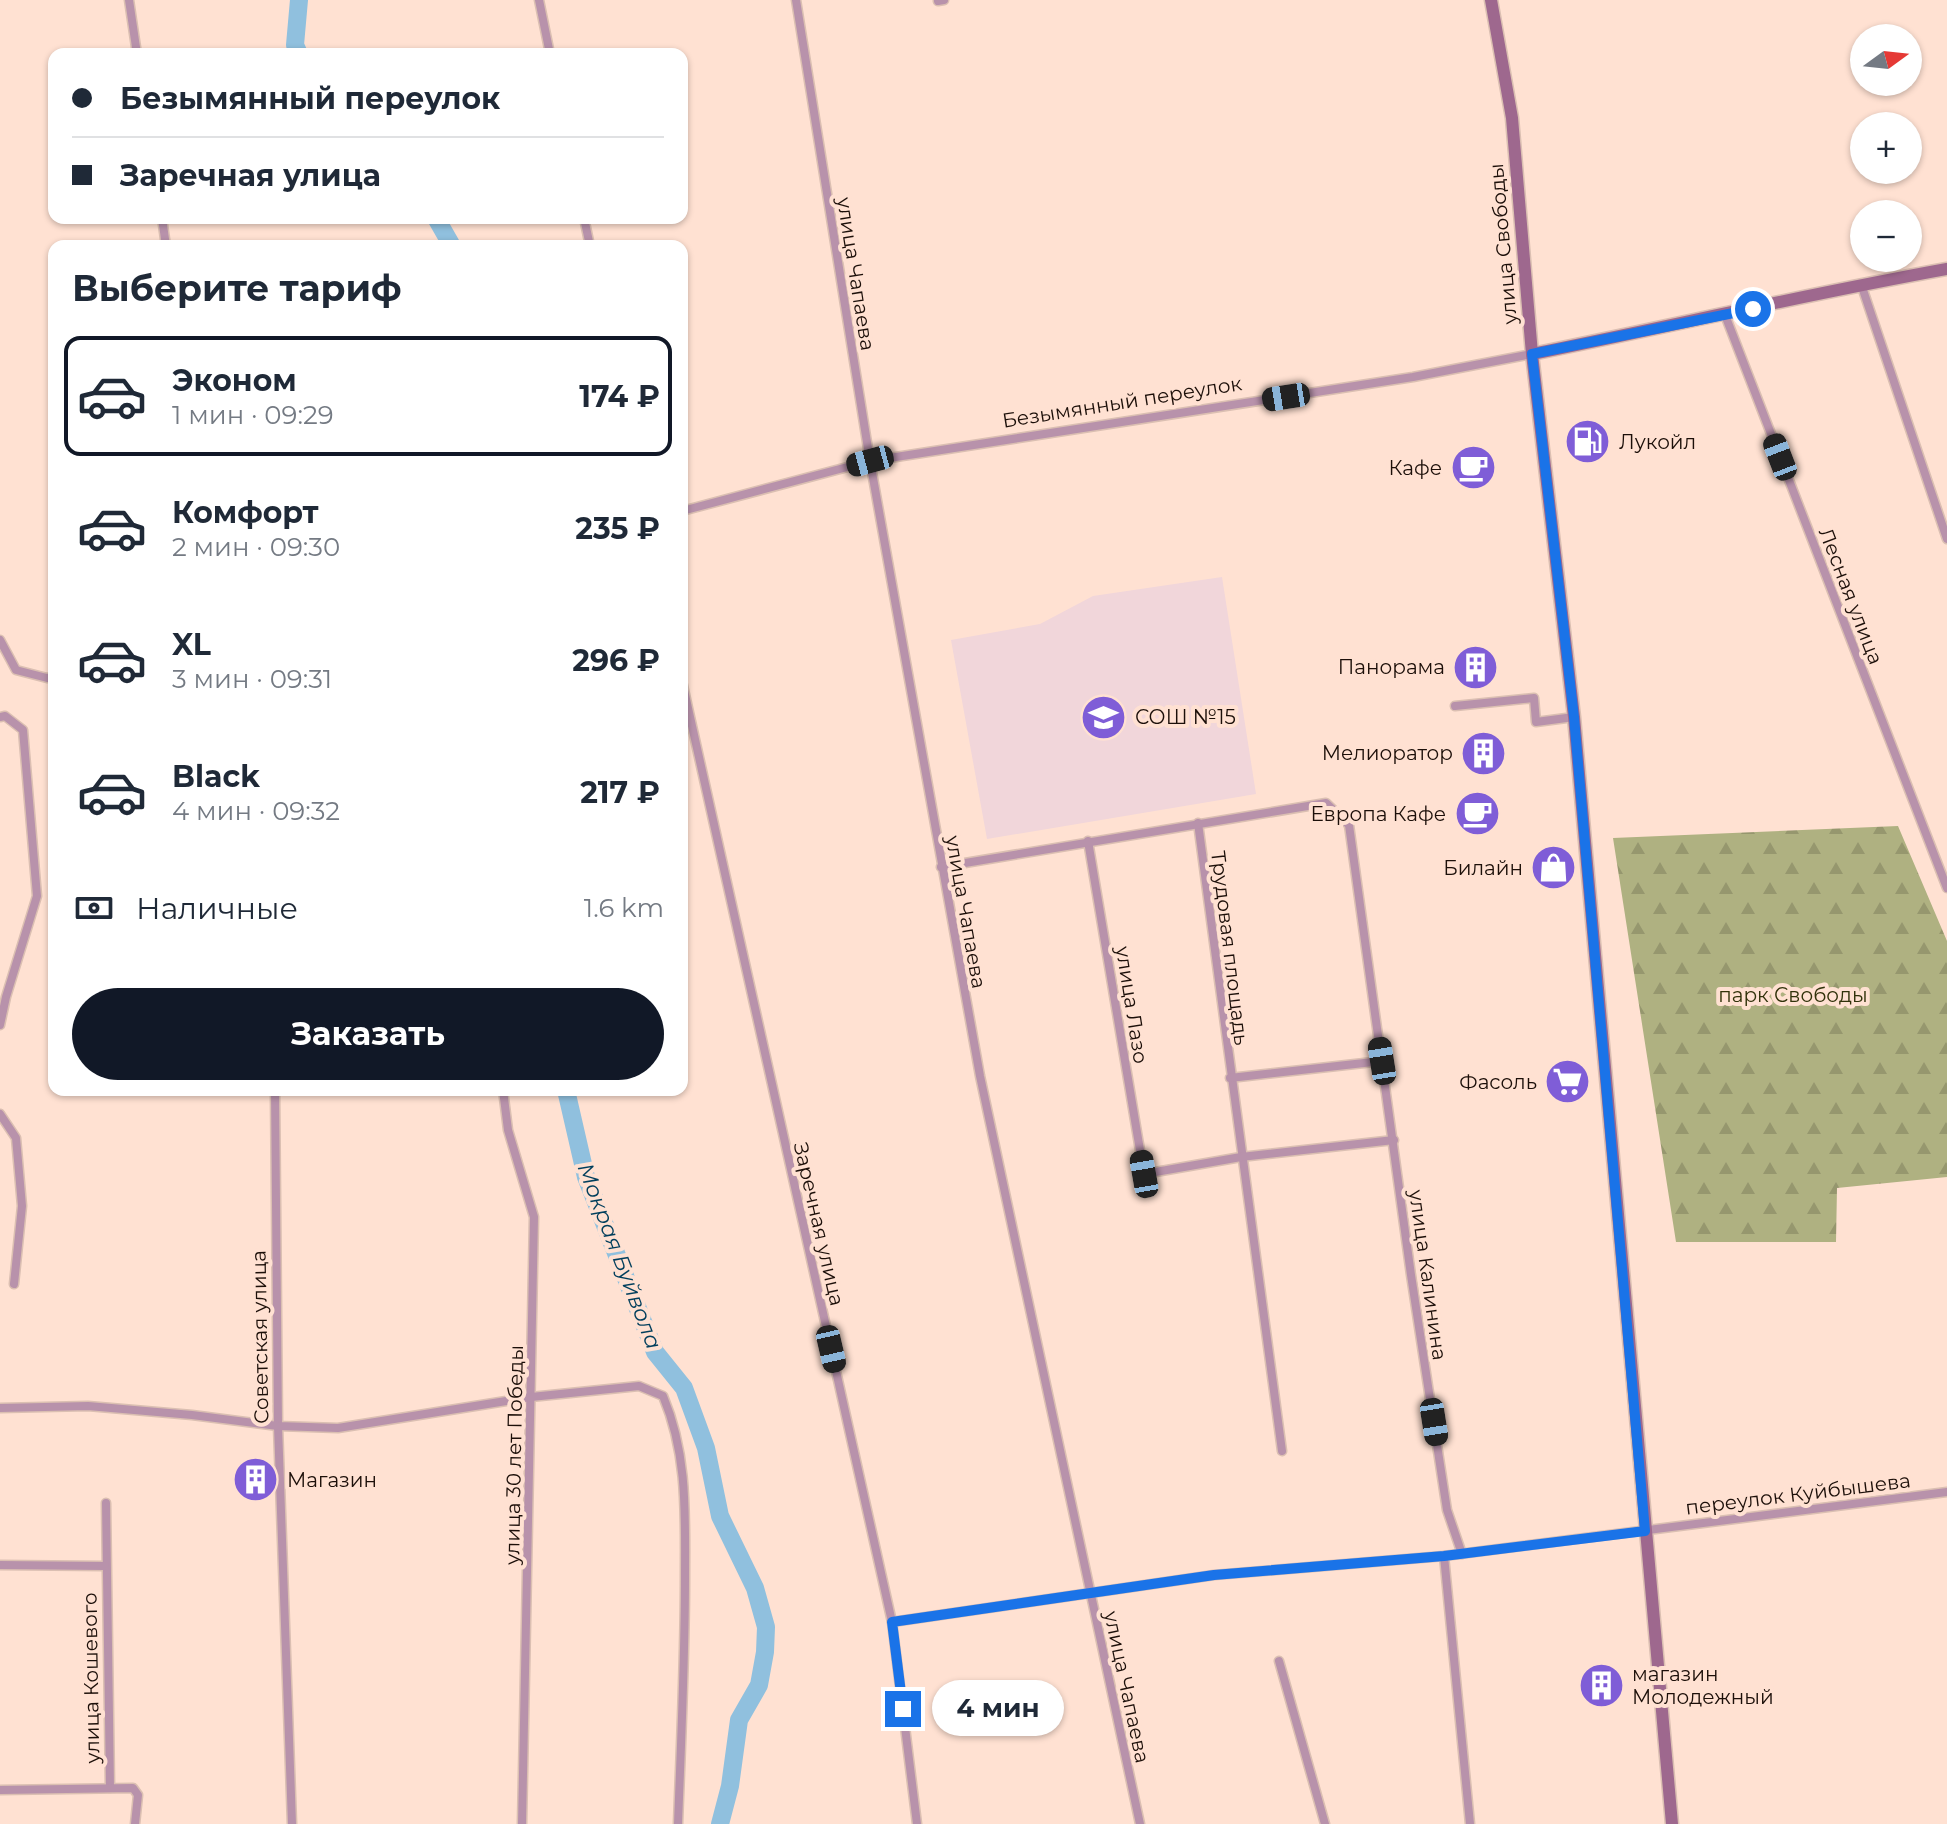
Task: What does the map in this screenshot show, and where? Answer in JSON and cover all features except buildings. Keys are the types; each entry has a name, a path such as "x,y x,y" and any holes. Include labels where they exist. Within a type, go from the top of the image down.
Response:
{"main road":[{"name":"улица Свободы","path":"1491,0 1512,118 1532,354 1574,717 1672,1824"},
{"name":"Безымянный переулок","path":"1532,354 1861,284 1947,269"}],"street":[{"path":"129,0 136,48"},
{"path":"539,0 549,48"},
{"name":"улица Чапаева","path":"796,0 870,461 980,1076 1140,1824"},
{"path":"938,1 944,0"},
{"path":"1861,284 1947,539"},
{"name":"Лесная улица","path":"1725,315 1947,888"},
{"name":"Безымянный переулок","path":"688,509 870,461 1413,377 1532,354"},
{"path":"0,640 16,670 48,678"},
{"path":"1455,706 1534,698 1536,722 1574,717"},
{"name":"Заречная улица","path":"688,708 892,1622 917,1824"},
{"path":"0,717 5,716 23,730 37,896 0,1025"},
{"path":"941,867 1326,803 1349,825 1394,1140 1241,1157"},
{"name":"Трудовая площадь","path":"1198,823 1282,1451"},
{"name":"улица Лазо","path":"1088,841 1144,1174 1241,1157"},
{"path":"1230,1078 1382,1061"},
{"name":"Советская улица","path":"275,1096 278,1426 292,1824"},
{"name":"улица 30 лет Победы","path":"504,1096 508,1130 534,1217 522,1824"},
{"path":"0,1114 16,1138 22,1206 14,1284"},
{"name":"улица Калинина","path":"1394,1140 1447,1510 1462,1554"},
{"path":"0,1408 88,1406 278,1426 338,1428 531,1397 639,1386 663,1396 675,1424 685,1479 685,1602 678,1824"},
{"name":"переулок Куйбышева","path":"892,1622 1214,1575 1462,1554 1947,1492"},
{"name":"улица Кошевого","path":"106,1503 110,1788"},
{"path":"1444,1556 1470,1824"},
{"name":"улица Кошевого","path":"0,1565 105,1566"},
{"path":"1279,1661 1325,1824"},
{"name":"улица Кошевого","path":"0,1790 133,1788 138,1795 135,1824"}],"shaded area":[{"name":"СОШ №15","path":"1222,577 1256,794 987,839 951,640 1040,624 1093,596"}],"green space":[{"name":"парк Свободы","path":"1898,826 1947,941 1947,1177 1837,1188 1836,1242 1676,1242 1613,838"}],"waterway":[{"name":"Мокрая Буйвола","path":"296,48 299,0"},
{"name":"Мокрая Буйвола","path":"439,224 449,240"},
{"name":"Мокрая Буйвола","path":"567,1096 586,1177 655,1352 684,1388 706,1448 720,1516 755,1588 766,1627 759,1685 739,1720 730,1786 720,1824"}],"place":[{"name":"Лукойл","path":"1588,442"},
{"name":"Кафе","path":"1473,468"},
{"name":"Панорама","path":"1476,667"},
{"name":"СОШ №15","path":"1104,717"},
{"name":"Мелиоратор","path":"1484,753"},
{"name":"Европа Кафе","path":"1477,814"},
{"name":"Билайн","path":"1554,868"},
{"name":"Фасоль","path":"1568,1082"},
{"name":"Магазин","path":"256,1480"},
{"name":"магазин Молодежный","path":"1601,1685"}],"route":[{"path":"903,1709 892,1622 1214,1575 1444,1556 1645,1531 1574,717 1532,354 1753,309"}]}
